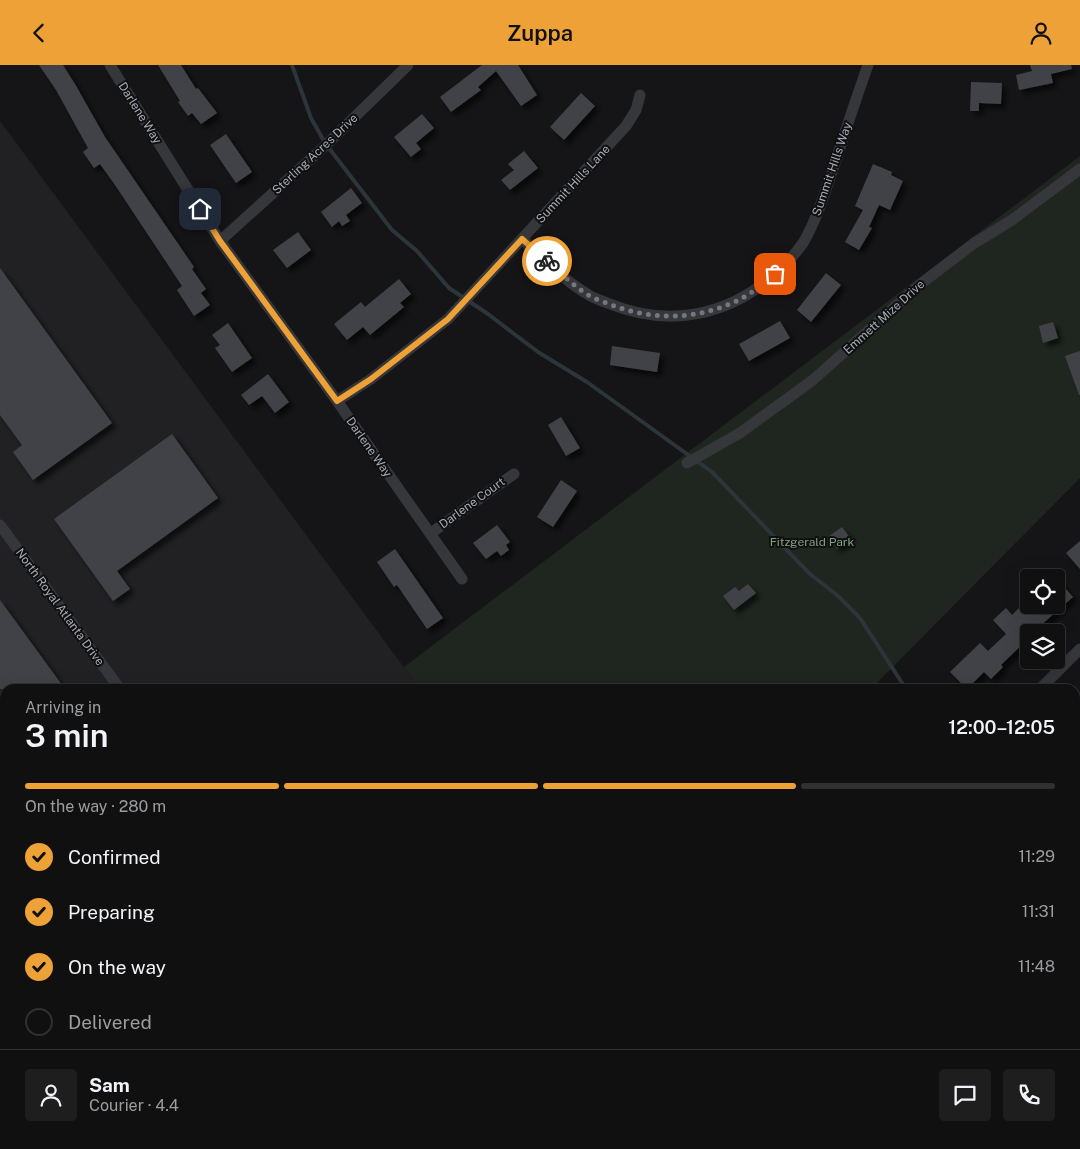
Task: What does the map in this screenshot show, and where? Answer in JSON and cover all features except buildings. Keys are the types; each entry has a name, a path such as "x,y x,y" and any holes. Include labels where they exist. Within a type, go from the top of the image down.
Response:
{"street":[{"name":"Darlene Way","path":"110,65 220,241 337,401 462,579"},
{"name":"Sterling Acres Drive","path":"220,241 326,145 408,65"},
{"name":"Summit Hills Way","path":"522,239 589,296 643,315 694,315 722,308 746,297 766,283 785,265 802,244 817,217 868,65"},
{"name":"Summit Hills Lane","path":"337,401 371,379 448,319 626,126 636,110 640,95"},
{"name":"Emmett Mize Drive","path":"687,463 740,433 813,380 869,332 911,292 973,244 1012,220 1080,169"},
{"name":"Darlene Court","path":"431,533 514,474"},
{"name":"North Royal Atlanta Drive","path":"0,525 116,684"},
{"path":"1045,684 1080,649"}],"shaded area":[{"path":"0,121 416,684 0,684"}],"green space":[{"name":"Fitzgerald Park","path":"1080,156 1080,478 876,684 416,684 404,667"}],"waterway":[{"path":"292,65 311,118 325,143 392,230 417,251 449,288 488,314 538,352 587,382 712,472 810,574 837,595 860,618 903,684"}],"way so far":[{"path":"547,261 589,296 643,315 694,315 722,308 746,297 775,274"}],"route":[{"path":"200,209 220,241 337,401 371,379 448,319 522,239 547,261"}]}
